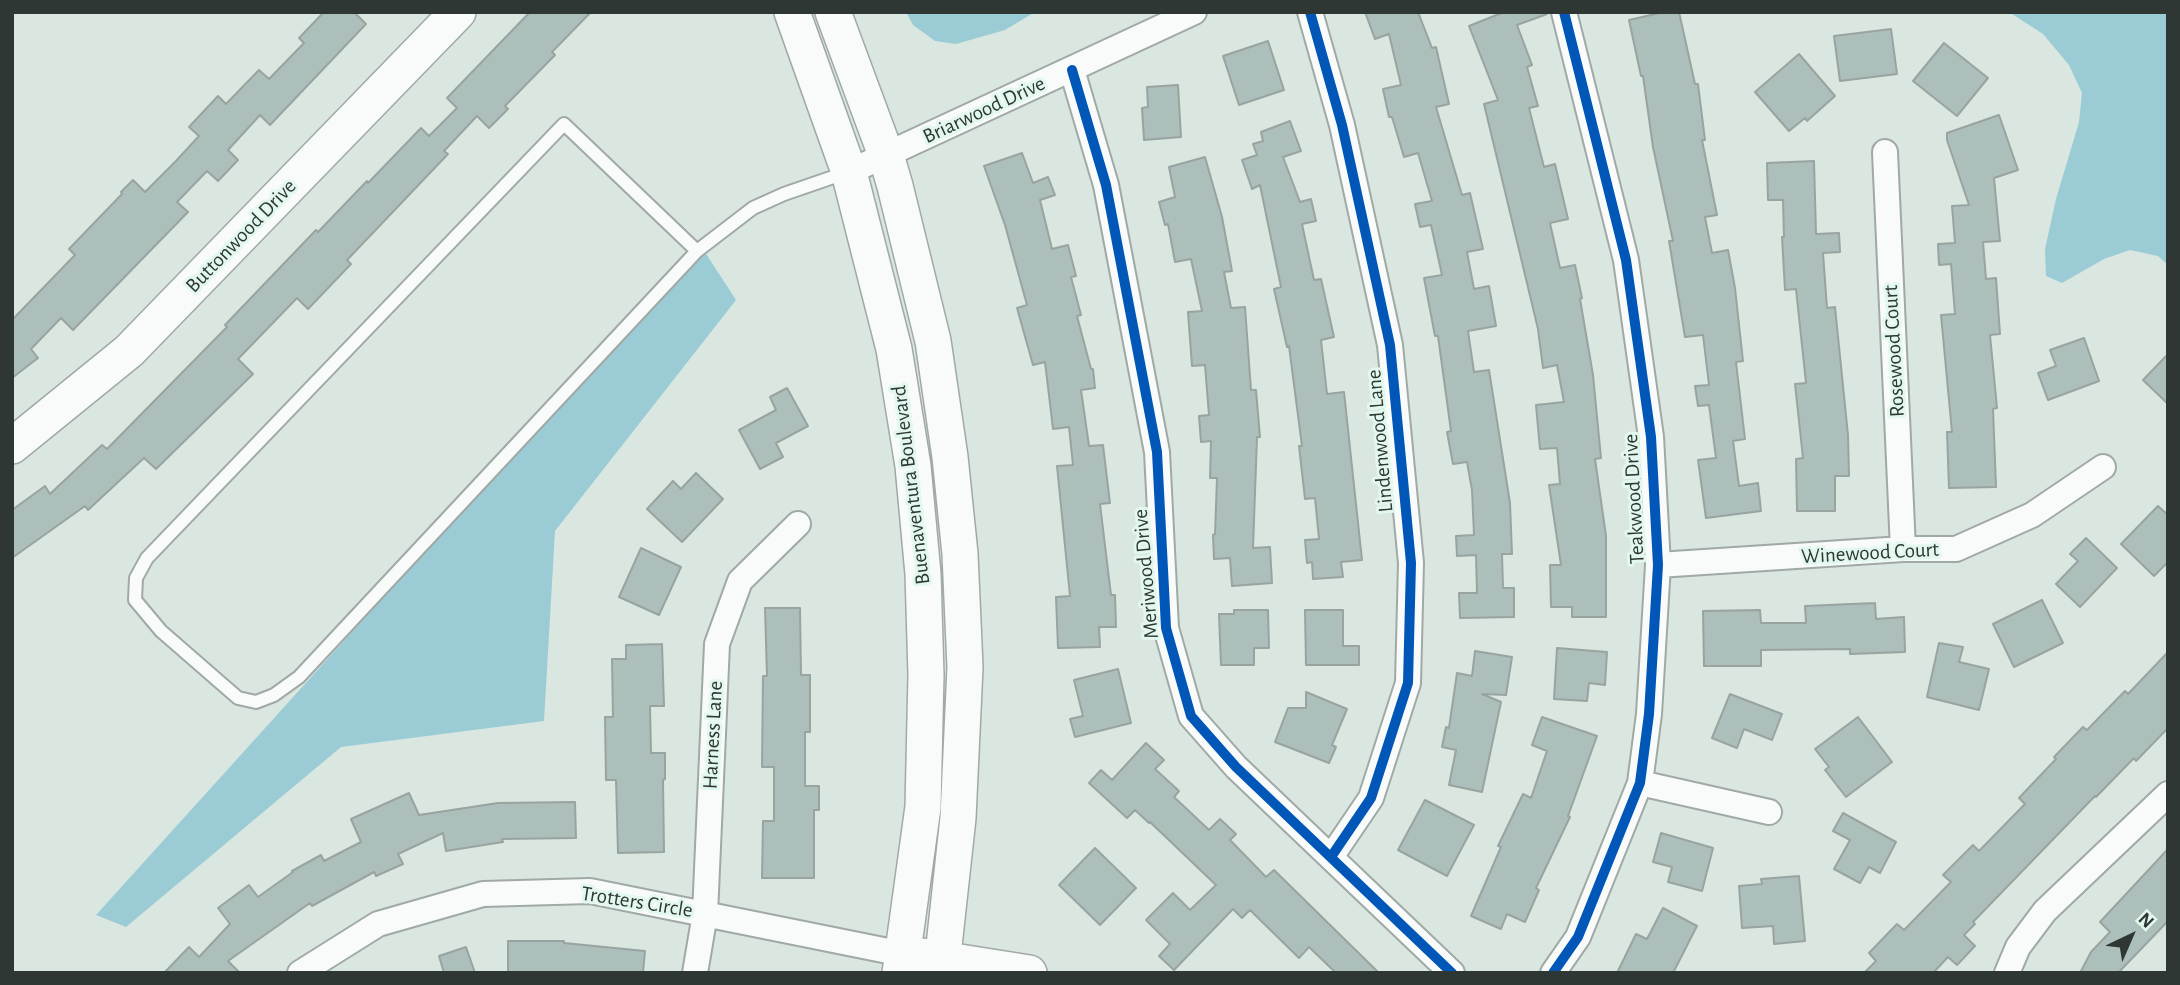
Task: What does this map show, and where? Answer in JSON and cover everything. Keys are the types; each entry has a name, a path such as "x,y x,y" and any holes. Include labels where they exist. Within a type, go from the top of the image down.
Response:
{"main road":[{"name":"Buttonwood Drive","path":"12,446 129,351 458,12"},
{"name":"Buenaventura Boulevard","path":"792,12 849,172 894,349 913,466 923,574 926,675 923,807 902,963"},
{"name":"Buenaventura Boulevard","path":"834,12 886,155 933,341 950,457 960,554 965,667 958,818 942,966"},
{"path":"902,963 1029,973"}],"street":[{"name":"Briarwood Drive","path":"849,172 1194,12"},
{"name":"Lindenwood Lane","path":"1310,12 1342,125 1390,345 1411,563 1408,683 1371,798 1331,857"},
{"name":"Teakwood Drive","path":"1553,973 1578,937 1640,783 1649,714 1658,565 1651,437 1626,260 1564,12"},
{"name":"Meriwood Drive","path":"1072,69 1106,185 1157,452 1166,628 1191,716 1236,767 1452,973"},
{"name":"Rosewood Court","path":"1885,152 1903,549"},
{"name":"Winewood Court","path":"1658,565 1903,549 1956,549 2032,516 2103,467"},
{"name":"Harness Lane","path":"695,973 705,914 717,645 740,581 798,524"},
{"path":"1640,783 1769,812"},
{"path":"2007,973 2018,947 2045,911 2168,794"},
{"name":"Trotters Circle","path":"300,973 378,924 484,894 590,891 705,914 902,963"}],"lane":[{"path":"697,251 564,124 147,558 136,578 135,600 161,631 238,698 256,702 274,695 299,677 697,251 753,208 784,194 849,172"}],"water":[{"path":"906,12 1035,12 1005,30 956,44 935,41 913,25"},
{"path":"2009,12 2168,12 2168,265 2158,256 2130,250 2104,259 2062,283 2046,276 2045,249 2056,199 2079,122 2082,93 2069,65 2043,34"},
{"path":"701,246 736,300 555,531 544,721 341,747 126,927 96,915"}],"building":[{"path":"324,12 354,12 366,24 270,125 260,115 228,150 238,160 218,181 207,171 177,202 188,212 73,330 61,318 31,349 38,358 12,378 12,320 75,255 69,249 133,180 145,192 176,161 199,136 189,127 218,96 226,104 259,70 269,79 304,43 299,38"},
{"path":"530,12 591,12 552,52 555,55 505,106 508,109 489,128 477,116 444,151 448,154 347,260 351,264 308,309 297,298 238,359 253,374 156,469 144,458 88,510 85,506 12,558 12,510 45,486 50,494 102,445 107,449 227,327 225,325 316,230 318,232 421,128 429,136 457,108 447,98"},
{"path":"1365,12 1418,12 1432,48 1436,47 1449,104 1436,107 1462,195 1470,193 1483,249 1467,252 1474,289 1489,286 1496,326 1468,331 1474,372 1489,370 1510,503 1512,554 1502,554 1503,588 1514,588 1514,617 1460,618 1459,593 1477,593 1476,555 1457,556 1456,536 1474,535 1472,490 1467,462 1453,464 1447,432 1451,431 1438,336 1435,336 1424,278 1442,275 1431,225 1420,227 1415,204 1432,201 1418,153 1404,157 1392,117 1389,117 1383,89 1401,85 1389,34 1375,39"},
{"path":"1504,12 1547,14 1517,25 1532,65 1527,67 1538,106 1529,108 1544,167 1555,164 1568,219 1550,223 1560,268 1575,265 1582,298 1580,299 1593,375 1601,458 1595,459 1606,536 1606,617 1572,617 1572,607 1551,607 1550,565 1561,565 1549,485 1560,484 1557,448 1540,449 1536,405 1564,402 1557,365 1543,368 1538,329 1484,104 1498,100 1469,26"},
{"path":"1664,12 1679,12 1695,84 1698,84 1705,140 1702,140 1717,215 1705,217 1712,253 1728,250 1743,361 1736,362 1745,439 1733,441 1739,486 1758,483 1761,511 1706,518 1698,460 1716,458 1709,405 1698,406 1695,386 1709,385 1703,335 1685,337 1669,241 1673,241 1653,147 1643,76 1629,20"},
{"path":"1891,29 1897,74 1840,81 1834,36"},
{"path":"1268,41 1284,90 1239,105 1223,56"},
{"path":"1944,43 1988,78 1957,116 1913,81"},
{"path":"1799,54 1835,96 1807,121 1805,118 1789,131 1755,92"},
{"path":"1178,85 1181,137 1144,140 1142,108 1148,107 1147,87"},
{"path":"1999,115 2018,170 1994,178 2000,241 1983,242 1986,279 1996,278 2000,334 1990,335 1997,408 1993,409 1996,487 1949,488 1947,432 1952,432 1941,315 1955,314 1951,264 1939,265 1938,244 1955,243 1952,206 1969,205 1947,133"},
{"path":"1290,121 1301,151 1283,157 1300,202 1311,199 1316,221 1302,224 1314,280 1321,279 1334,337 1321,340 1327,394 1344,392 1362,560 1341,562 1343,577 1313,579 1312,562 1307,563 1305,540 1319,539 1315,498 1305,499 1299,446 1302,446 1289,346 1287,347 1274,289 1281,287 1260,185 1252,189 1242,160 1257,155 1253,144 1263,141 1261,132"},
{"path":"1022,153 1033,183 1048,177 1055,195 1040,200 1052,249 1068,245 1076,276 1071,277 1081,315 1077,316 1093,369 1095,388 1081,390 1089,446 1103,445 1110,503 1100,504 1111,595 1115,595 1116,627 1099,627 1100,647 1058,648 1056,597 1070,596 1057,466 1073,465 1069,427 1053,429 1045,362 1033,365 1017,308 1027,305 1005,225 984,166"},
{"path":"1205,157 1222,217 1232,271 1224,272 1231,308 1245,307 1251,390 1256,390 1260,437 1257,437 1253,548 1270,547 1272,583 1232,586 1230,558 1214,559 1217,478 1210,478 1211,441 1201,442 1199,416 1209,415 1205,365 1192,366 1188,312 1202,311 1191,259 1175,262 1168,224 1165,225 1159,202 1175,197 1169,167"},
{"path":"1814,161 1816,234 1839,233 1840,252 1823,253 1827,308 1835,307 1848,435 1849,476 1835,476 1835,511 1797,511 1796,459 1803,458 1795,384 1806,383 1796,289 1785,290 1783,200 1768,200 1767,163"},
{"path":"2084,338 2099,381 2048,400 2038,373 2056,366 2050,350"},
{"path":"2168,354 2168,404 2143,380"},
{"path":"787,388 808,426 776,443 783,457 760,469 739,430 776,410 770,397"},
{"path":"696,473 723,499 682,542 647,509 673,481 681,489"},
{"path":"2158,506 2168,515 2168,562 2154,576 2121,544"},
{"path":"2086,538 2117,568 2080,607 2056,584 2078,561 2070,554"},
{"path":"641,548 681,567 659,615 619,597"},
{"path":"2042,600 2063,643 2014,667 1993,624"},
{"path":"1875,603 1876,619 1904,617 1905,652 1850,654 1850,649 1761,650 1761,666 1704,666 1703,611 1760,610 1761,623 1806,623 1805,606"},
{"path":"765,608 800,608 801,675 810,675 810,732 805,732 805,786 819,786 819,810 814,810 814,878 762,878 763,821 774,821 774,767 762,767 763,676 767,676"},
{"path":"1234,610 1268,610 1269,648 1254,648 1254,665 1221,665 1219,614 1234,614"},
{"path":"1305,610 1343,610 1343,646 1359,646 1359,665 1306,665"},
{"path":"1939,643 1963,647 1959,662 1989,669 1979,710 1927,697"},
{"path":"662,644 664,706 650,706 651,753 665,753 664,852 618,853 616,780 606,780 605,717 613,717 612,659 626,659 626,645"},
{"path":"1557,648 1607,652 1605,685 1589,683 1587,701 1554,699"},
{"path":"1475,651 1512,657 1506,695 1482,694 1501,702 1482,792 1449,785 1456,750 1442,747 1446,727 1449,728 1457,673 1472,676"},
{"path":"2168,652 2168,728 2136,761 2134,758 2095,796 1973,922 1975,924 1964,935 1975,946 1957,965 1948,957 1933,973 1864,973 1876,961 1869,953 1897,924 1904,930 1951,882 1943,875 1973,845 1979,851 2025,804 2019,798 2056,759 2054,757 2083,727 2087,730 2125,691 2128,694"},
{"path":"1118,669 1131,723 1075,737 1070,719 1083,716 1074,680"},
{"path":"1306,692 1347,709 1332,745 1336,747 1329,763 1275,742 1288,708 1306,708"},
{"path":"1730,694 1782,714 1772,740 1744,729 1737,748 1712,738"},
{"path":"1542,717 1597,736 1568,816 1570,817 1536,888 1539,890 1525,922 1507,914 1501,929 1471,916 1501,847 1498,846 1523,794 1531,798 1547,751 1532,745"},
{"path":"1858,717 1892,762 1846,797 1825,770 1829,767 1815,749"},
{"path":"1146,743 1164,760 1155,769 1179,791 1174,797 1209,830 1220,819 1236,834 1230,840 1266,877 1274,870 1379,973 1336,973 1309,947 1299,958 1250,910 1242,918 1233,909 1174,970 1159,956 1170,944 1146,920 1173,893 1190,910 1216,885 1150,822 1135,810 1127,818 1089,783 1101,770 1112,780"},
{"path":"409,793 419,815 498,803 575,802 576,838 502,839 503,842 446,851 443,833 398,854 403,864 376,876 374,872 312,906 310,903 228,961 240,973 164,973 189,947 199,957 230,924 218,908 249,885 258,897 292,871 321,855 324,861 361,842 351,819"},
{"path":"1425,800 1474,825 1447,876 1398,850"},
{"path":"1843,813 1896,842 1880,873 1869,867 1860,883 1834,869 1850,840 1833,831"},
{"path":"1661,833 1713,848 1702,891 1668,882 1672,867 1653,862"},
{"path":"1095,848 1136,888 1100,925 1059,885"},
{"path":"2168,849 2168,921 2118,973 2080,973 2091,952 2110,932 2100,922"},
{"path":"1799,876 1805,941 1774,944 1773,926 1742,928 1739,886 1762,884 1761,879"},
{"path":"1663,908 1697,926 1673,973 1617,973 1636,934 1647,939"},
{"path":"508,941 564,941 645,951 643,973 508,973"},
{"path":"466,947 475,973 444,973 439,956"}],"cycle path":[{"path":"1310,12 1342,125 1390,345 1411,563 1408,683 1371,798 1331,857"},
{"path":"1553,973 1578,937 1640,783 1649,714 1658,565 1651,437 1626,260 1564,12"},
{"path":"1072,70 1106,185 1157,452 1166,628 1191,716 1236,767 1452,973"}]}
